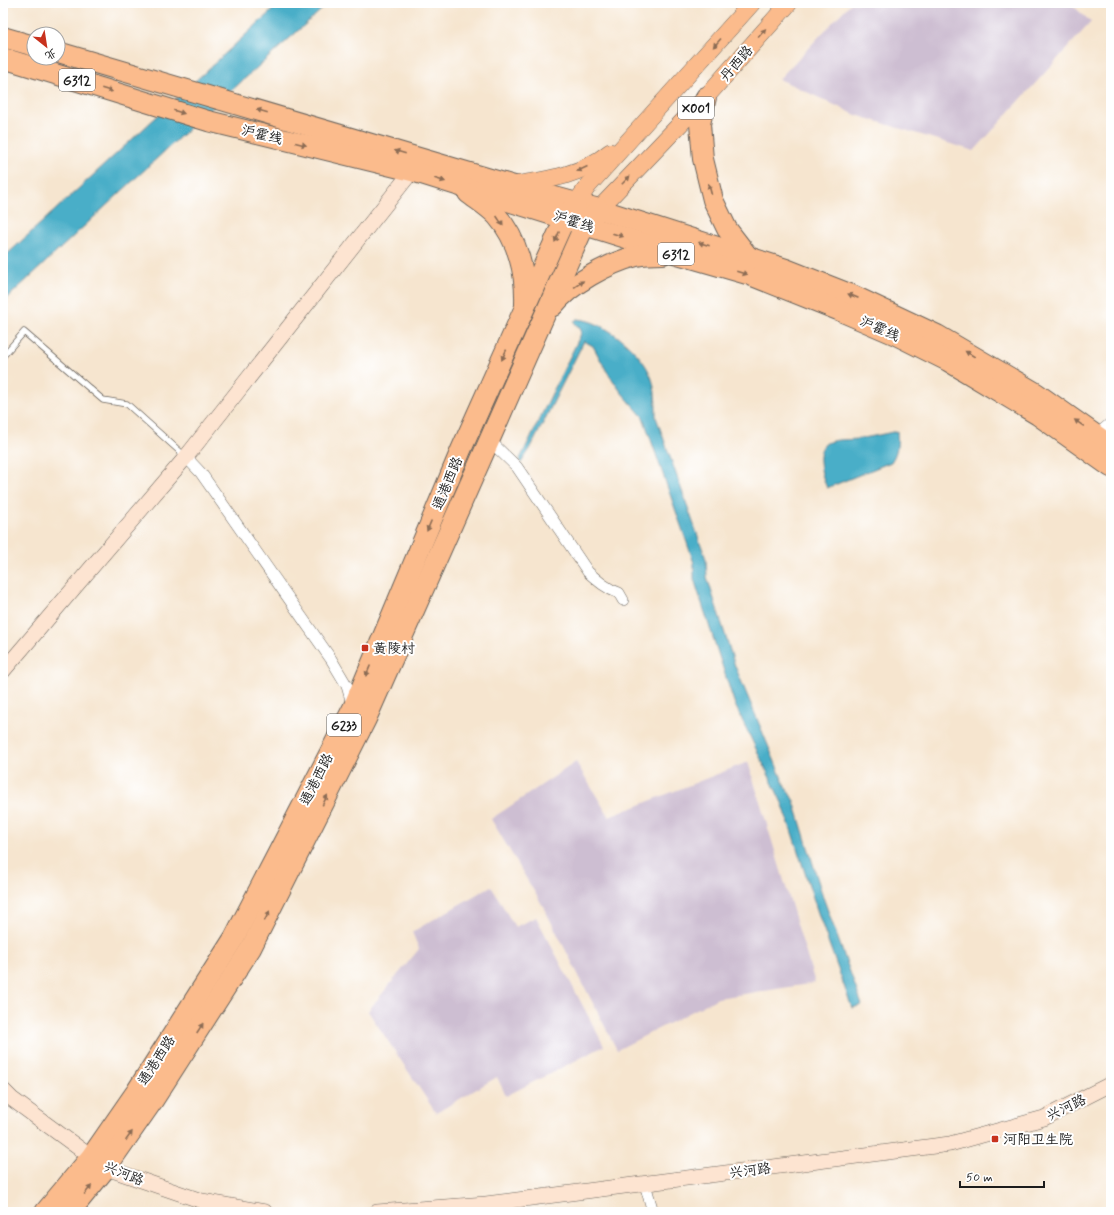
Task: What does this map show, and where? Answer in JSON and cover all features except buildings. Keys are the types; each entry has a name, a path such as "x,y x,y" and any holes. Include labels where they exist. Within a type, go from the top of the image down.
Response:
{"highway":[{"path":"3,37 26,44"},
{"name":"沪霍线","path":"66,54 511,185 571,210 585,224 674,253 750,275 896,335 948,361 1038,415 1111,467"},
{"name":"沪霍线","path":"3,58 208,121 412,171 461,186 571,210 599,209 750,259 786,269 852,295 937,335 1106,435"},
{"path":"706,97 700,124 703,159 711,193 727,229 750,259"},
{"path":"461,186 497,216 516,248 533,316 605,268 638,256 674,253"},
{"name":"通港西路","path":"70,1212 99,1163 136,1092 234,938 353,708 461,450 533,316 585,224 599,209"},
{"name":"通港西路","path":"45,1212 99,1163 152,1102 251,948 366,719 489,440 571,210"}],"main road":[{"name":"丹西路","path":"571,210 588,186 752,3"},
{"name":"丹西路","path":"599,209 706,97 789,3"},
{"path":"511,185 566,176 598,162 647,121"}],"street":[{"path":"3,670 186,457 412,171"},
{"path":"489,440 517,467 588,572 600,583 612,591 619,593 623,600"},
{"path":"186,457 201,473 331,660 347,686 353,708"},
{"name":"兴河路","path":"377,1212 486,1204 950,1144 1044,1118 1111,1084"},
{"name":"兴河路","path":"3,1090 12,1099 99,1163 202,1201 265,1212"},
{"path":"645,1184 653,1212"}],"lane":[{"path":"3,356 24,332 103,400 127,404 186,457"}],"shaded area":[{"path":"851,3 1070,3 1091,22 974,151 856,115 779,79"},
{"path":"576,762 609,817 748,762 815,983 718,998 617,1050 544,908 491,819"},
{"path":"491,886 515,927 536,917 604,1046 506,1096 497,1077 436,1113 368,1011 419,949 412,932"}],"water":[{"path":"280,3 329,3 182,135 3,302 3,258"},
{"path":"577,319 598,325 620,338 638,355 650,374 655,390 656,417 706,559 707,577 735,666 785,786 794,801 823,897 862,1005 852,1008 819,916 783,805 735,705 694,579 694,563 643,417 621,392 606,370 593,346 584,341 530,449 521,463 519,461 581,334 581,330 574,322"},
{"path":"897,431 897,447 891,462 827,488 820,463 821,450 824,445 832,441 857,439"}],"place":[{"name":"黄陵村","path":"365,648"},
{"name":"河阳卫生院","path":"995,1139"}]}
